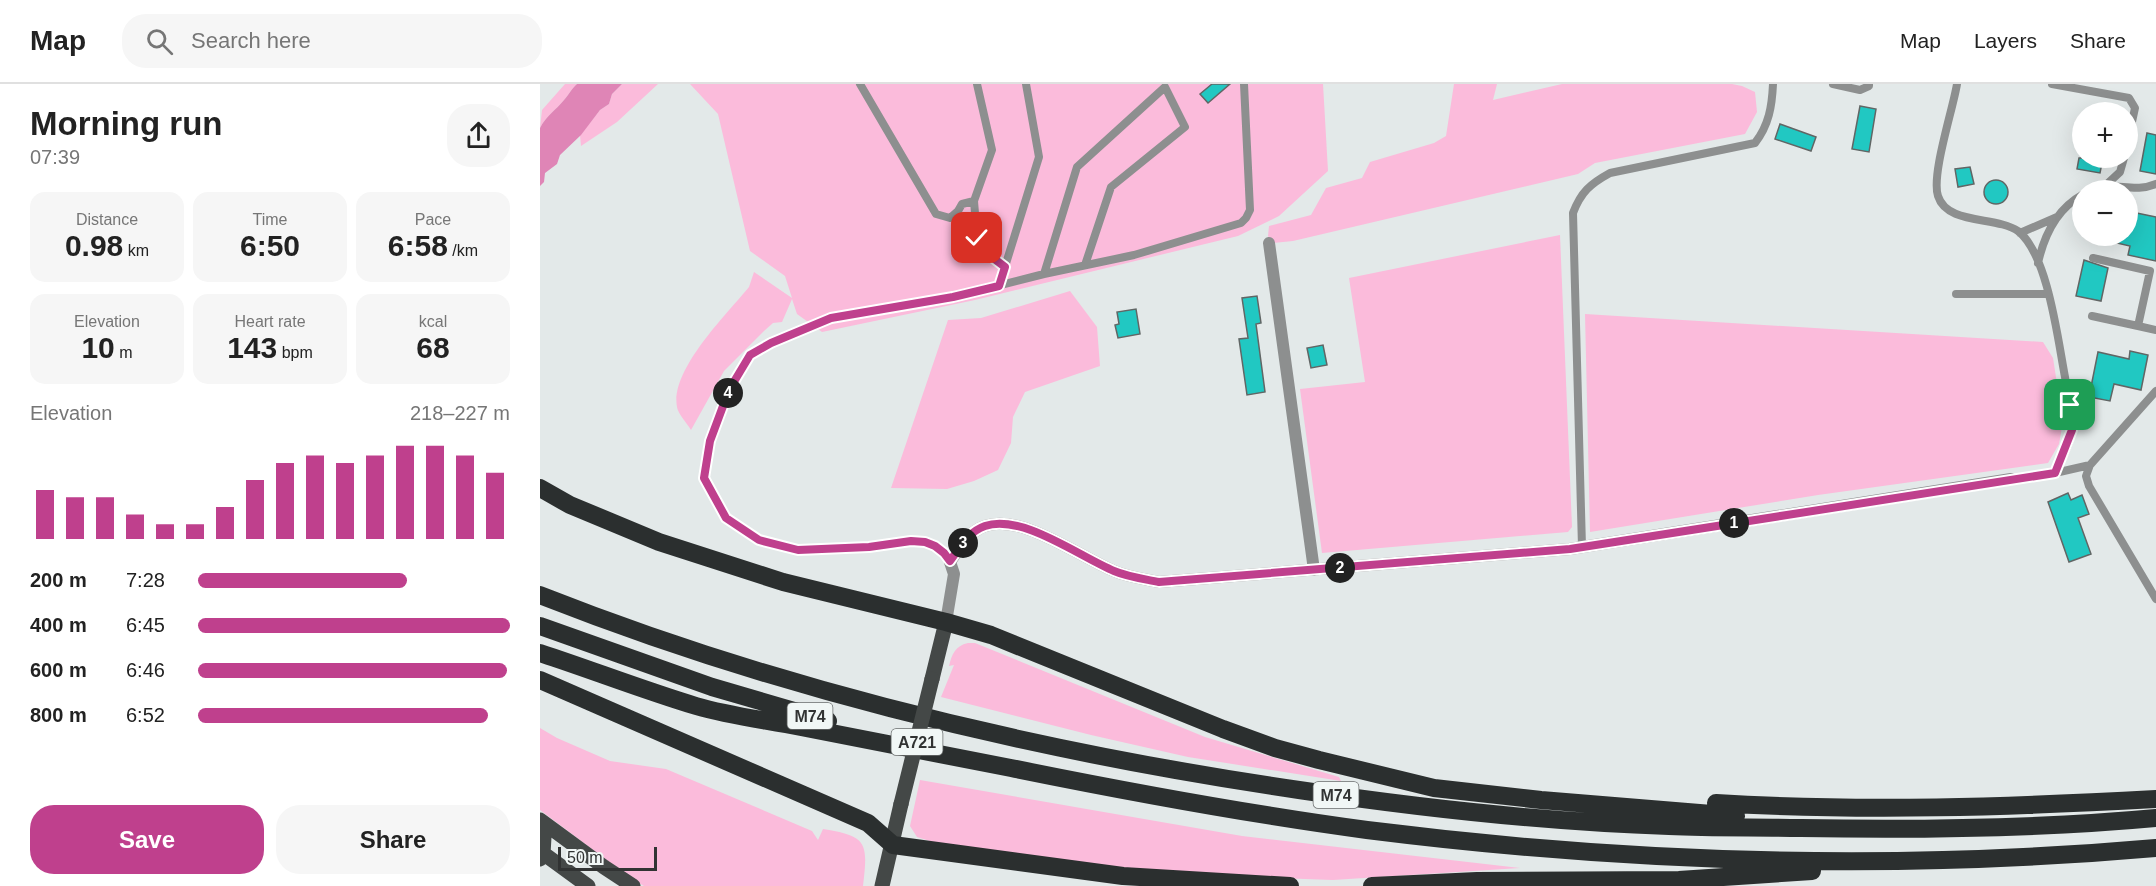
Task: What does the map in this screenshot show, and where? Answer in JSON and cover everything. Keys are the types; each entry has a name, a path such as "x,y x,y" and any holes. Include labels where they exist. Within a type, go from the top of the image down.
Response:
{"highway":[{"name":"M74","path":"540,488 570,505 659,542 783,582 991,635 1275,748 1362,771 1543,791 1781,807 1968,807 2156,799"},
{"name":"M74","path":"540,595 769,674 863,701 956,724 1071,750 1225,779 1441,809 1668,826 1920,830 2156,818"},
{"name":"M74","path":"540,626 606,651 780,708 909,743 1086,783 1220,808 1365,830 1477,842 1640,855 1759,860 1865,860 2095,853"},
{"path":"540,653 699,707 1086,783"},
{"path":"540,680 868,823 893,845 1123,876 1290,886"},
{"path":"1362,771 1434,788 1541,800 1920,830"},
{"name":"M74","path":"1372,886 1477,880 1679,880 1943,865 2156,848"}],"main road":[{"name":"A721","path":"882,886 946,622"},
{"path":"540,820 544,844 588,886"},
{"path":"544,844 604,867 633,886"}],"street":[{"path":"1269,243 1314,570"},
{"path":"946,622 954,574 950,561 970,534 986,525 999,523 1013,524 1030,530 1116,572 1159,582 1582,547 2011,479"},
{"path":"572,886 588,886"}],"lane":[{"path":"860,84 936,214 950,218 962,204 974,201"},
{"path":"977,84 992,150 974,201 977,238 988,254 1005,267"},
{"path":"999,286 1039,157 1026,84"},
{"path":"950,561 935,546 925,542 911,541 869,547 798,550 759,540 726,518 704,478 710,441 729,390 750,355 771,343 831,318 953,297 1044,274 1134,255 1240,224 1250,210 1244,84"},
{"path":"1582,547 1573,213 1580,197 1593,182 1610,173 1755,143 1765,130 1770,112 1773,84"},
{"path":"1833,84 1860,90 1869,84"},
{"path":"1957,84 1938,173 1937,195 1944,207 1957,215 2006,224 2020,233 2038,263 2049,294 2070,405 2072,430 2055,473"},
{"path":"2052,84 2129,98 2131,102"},
{"path":"1044,274 1077,167 1166,85 1185,127 1111,187 1085,265"},
{"path":"2111,180 2121,168"},
{"path":"2138,188 2156,184"},
{"path":"2038,263 2049,229 2072,201"},
{"path":"2020,233 2061,215"},
{"path":"2093,258 2150,271 2139,326"},
{"path":"1956,294 2049,294"},
{"path":"2092,316 2156,330"},
{"path":"2156,391 2090,465 2086,476 2089,486 2156,599"},
{"path":"2011,479 2090,465"}],"shaded area":[{"path":"565,84 577,84 540,128 542,110"},
{"path":"577,84 622,84 612,94 609,104 600,110 581,135 560,155 557,164 545,173 544,182 540,186 540,128"},
{"path":"622,84 658,84 617,122 581,146 580,135 600,110 609,104 612,94"},
{"path":"690,84 1323,84 1328,171 1279,216 1238,236 975,300 822,332 797,314 792,299 782,322 773,323 724,371 691,430 677,407 677,392 682,376 702,343 749,287 754,272 792,298 785,276 750,251 718,114"},
{"path":"1454,84 1497,84 1493,100 1562,84 1732,84 1755,92 1757,112 1745,134 1595,163 1578,174 1293,241 1273,243 1268,236 1269,226 1311,215 1326,188 1362,178 1370,162 1434,143 1446,136"},
{"path":"1560,235 1572,527 1568,532 1322,553 1300,389 1365,382 1349,278"},
{"path":"1070,291 1097,327 1100,366 1025,392 1013,417 1011,443 998,470 974,481 947,489 891,488 948,320 981,318"},
{"path":"1585,314 2043,342 2053,358 2063,422 2059,444 2048,463 1818,495 1590,532"},
{"path":"968,643 975,643 1205,737 1339,777 1341,781 1188,757 941,697 954,665 949,666 953,654 957,648"},
{"path":"540,728 610,761 666,769 812,831 818,840 823,829 849,835 862,844 864,851 863,886 644,886 540,810"},
{"path":"920,780 1242,836 1520,868 1333,880 1171,874 933,842 917,837 910,826"}],"building":[{"path":"1212,84 1230,84 1208,103 1200,94"},
{"path":"1860,106 1876,109 1869,152 1852,149"},
{"path":"1780,124 1816,137 1811,151 1775,139"},
{"path":"2147,133 2156,135 2156,174 2140,171"},
{"path":"1970,167 1974,184 1958,187 1955,169"},
{"path":"2077,168 2101,168 2100,173"},
{"path":"1996,180 2005,183 2008,192 2005,201 1996,204 1987,201 1984,192 1987,183"},
{"path":"2138,213 2156,217 2156,261 2128,255 2130,246 2138,246"},
{"path":"2084,260 2108,268 2101,301 2076,296"},
{"path":"1257,296 1261,323 1256,324 1265,392 1247,395 1239,339 1248,338 1242,298"},
{"path":"1136,309 1140,334 1118,338 1115,325 1119,324 1117,312"},
{"path":"1323,345 1327,365 1311,368 1307,348"},
{"path":"2130,351 2148,355 2141,390 2114,384 2110,401 2089,397 2098,352 2129,359"},
{"path":"2068,493 2071,500 2082,495 2089,514 2078,518 2091,554 2069,562 2048,502"}],"route":[{"path":"977,238 988,254 1005,267 999,286 953,297 831,318 771,343 750,355 729,390 710,441 704,478 726,518 759,540 798,550 869,547 911,541 925,542 935,546 950,561 970,534 978,529 999,523 1013,524 1116,572 1159,582 1570,549 2055,473 2072,430 2070,405"}]}
